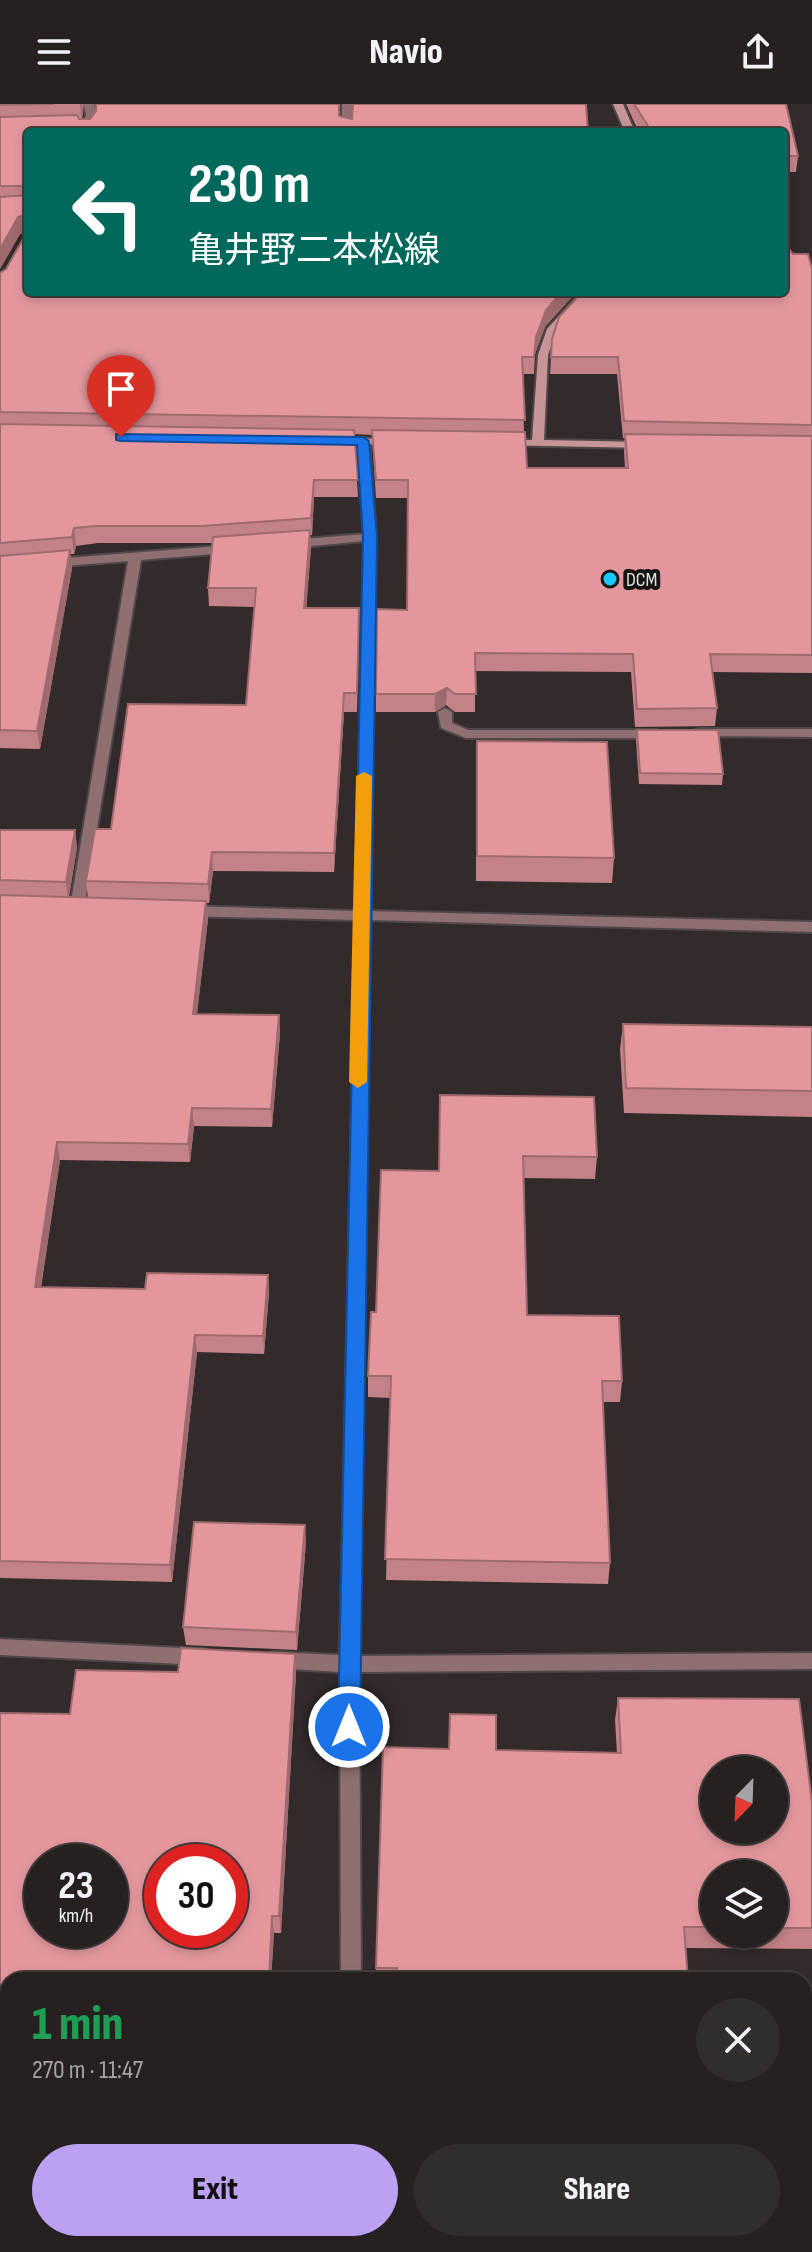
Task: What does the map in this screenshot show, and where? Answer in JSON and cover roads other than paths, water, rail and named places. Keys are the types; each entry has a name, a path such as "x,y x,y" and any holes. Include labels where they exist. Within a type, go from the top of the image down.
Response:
{"street":[{"path":"75,125 88,128 89,104"},
{"path":"347,104 347,128"},
{"path":"618,104 628,128"},
{"path":"538,443 543,355 551,331 583,296"},
{"path":"316,440 411,442"},
{"path":"351,1972 349,1664 370,537 363,441"},
{"path":"490,443 660,445"},
{"path":"276,545 370,537"},
{"path":"45,564 245,548"},
{"path":"77,908 135,557"},
{"path":"445,712 446,725 466,734 667,734"},
{"path":"683,734 812,733"},
{"path":"172,911 812,927"},
{"path":"0,1647 222,1658"},
{"path":"254,1659 349,1664 812,1661"}],"place":[{"name":"DCM","path":"610,579"}]}
